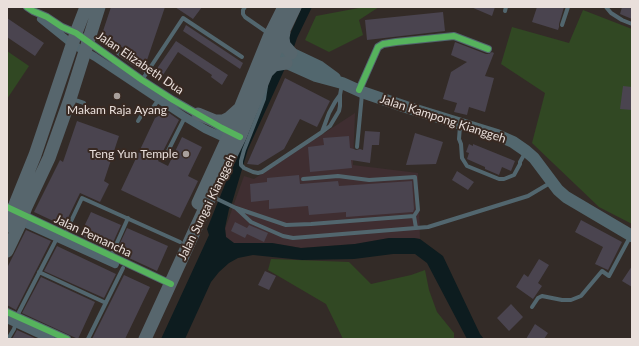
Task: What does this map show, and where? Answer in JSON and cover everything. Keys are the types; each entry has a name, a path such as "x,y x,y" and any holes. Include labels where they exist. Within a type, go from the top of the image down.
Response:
{"main road":[{"path":"7,251 13,216 86,7"},
{"path":"13,216 46,165 75,85 100,7"},
{"name":"Jalan Sungai Kianggeh","path":"145,339 166,285 180,242 233,138 277,58 284,7"},
{"path":"277,58 284,30 295,7"},
{"name":"Jalan Sungai Kianggeh","path":"136,339 214,198 233,138 241,106 277,58"},
{"name":"Jalan Kampong Kianggeh","path":"277,58 341,89 360,91 460,124 497,134 526,151 534,158 558,190 631,235"},
{"path":"60,80 75,85"},
{"path":"198,114 216,121 223,120 229,118 241,106"},
{"path":"40,140 54,144"}],"street":[{"name":"Jalan Elizabeth Dua","path":"30,9 43,21 87,47 95,57 142,79 185,117 205,128 233,138"},
{"path":"360,91 378,47 383,44 454,36 488,49"},
{"name":"Jalan Elizabeth Dua","path":"161,96 198,114 233,138"},
{"name":"Jalan Pemancha","path":"13,216 65,235 111,256 166,285"},
{"name":"Jalan Pemancha","path":"13,216 123,268 166,285"},
{"path":"7,312 17,320 50,339"},
{"path":"7,319 17,320 67,339"}],"lane":[{"path":"245,7 243,14 277,58 264,99 244,150 241,161 242,165 248,170 258,173 262,172 330,126 339,110 341,89"},
{"path":"562,25 568,7"},
{"path":"606,7 611,13 632,24"},
{"path":"118,53 142,79 183,18 242,57"},
{"path":"322,132 341,89"},
{"path":"357,146 360,91"},
{"path":"138,121 144,111 152,109 161,96"},
{"path":"70,99 84,103"},
{"path":"164,159 185,117"},
{"path":"460,124 459,139 462,158 467,166 499,179 504,179 514,175 526,151"},
{"path":"303,179 338,176 369,180 415,177 418,210 414,216 416,228"},
{"path":"236,208 251,222 283,236 293,238 416,228 428,227 528,196 552,182"},
{"path":"65,235 82,198 180,242"},
{"path":"214,198 236,208 286,225 318,224 414,216"},
{"path":"111,256 128,218"},
{"path":"532,307 538,298 542,296 562,300 571,300 581,296 602,271 609,276 631,235"},
{"path":"8,339 14,329 19,312 38,272 57,238"},
{"path":"88,339 123,268"},
{"path":"38,272 106,303"}],"shaded area":[{"path":"302,7 312,7 248,149 229,209 225,228 226,237 234,243 272,243 301,248 355,244 389,238 420,239 443,256 480,334 484,339 467,339 427,263 415,254 393,254 354,259 302,260 253,255 238,258 229,263 211,282 185,339 161,339 209,235 207,229 230,172"},
{"path":"355,113 353,165 418,173 420,239 389,238 355,244 301,248 272,243 234,243 226,237 225,229 244,176 254,179"}],"green space":[{"path":"364,7 379,7 359,20 363,35 329,52 305,40 316,16"},
{"path":"583,10 632,29 632,224 599,207 532,143 545,93 501,64 512,27 569,43"},
{"path":"7,51 29,66 7,99"},
{"path":"271,259 349,262 371,284 411,275 425,270 429,290 437,312 454,333 454,339 343,339 326,304 268,270"}],"building":[{"path":"111,7 165,7 146,63 102,34"},
{"path":"175,7 202,7 193,19"},
{"path":"471,7 495,7 492,16"},
{"path":"537,7 564,7 558,30 532,22"},
{"path":"622,7 632,7 632,19 620,14"},
{"path":"443,12 445,31 367,40 365,20"},
{"path":"7,18 44,43 35,56 7,37"},
{"path":"186,25 243,63 240,69 183,31"},
{"path":"176,41 228,75 222,85 211,77 212,75 178,52 163,75 156,70"},
{"path":"455,42 486,54 492,52 494,53 485,76 494,78 485,112 469,107 467,115 454,112 457,103 443,99 451,72 467,62 451,55"},
{"path":"285,78 330,101 317,127 300,119 284,149 258,165 247,164"},
{"path":"623,86 632,87 632,110 620,109"},
{"path":"164,113 169,113 179,120 158,161 168,166 182,137 202,147 188,176 198,181 180,218 121,190 155,118"},
{"path":"77,121 119,136 104,181 109,184 100,202 80,193 64,226 34,212 60,160 63,162"},
{"path":"365,131 380,132 379,145 372,145 370,163 351,160 352,168 310,172 308,147 324,145 323,138 349,136 350,148 363,150"},
{"path":"415,133 443,142 436,164 406,165"},
{"path":"469,144 473,146 473,144 515,161 511,171 502,167 499,175 467,159 469,153 466,152"},
{"path":"457,171 474,182 468,190 452,180"},
{"path":"299,175 300,184 338,181 339,186 412,181 414,209 413,212 346,217 346,212 309,215 308,206 269,209 269,200 251,202 250,184 267,182 267,178"},
{"path":"91,212 121,225 110,249 80,235"},
{"path":"581,220 622,242 608,270 595,264 603,247 575,232"},
{"path":"235,222 247,228 249,225 268,233 264,242 247,234 245,238 231,231"},
{"path":"127,228 168,246 157,271 116,252"},
{"path":"26,230 51,241 16,310 7,305 7,268"},
{"path":"57,246 116,274 104,298 44,271"},
{"path":"539,259 549,265 538,283 542,286 533,299 516,287 524,274 528,277"},
{"path":"632,266 632,287 622,281"},
{"path":"265,271 276,276 269,290 258,285"},
{"path":"124,275 150,287 125,339 92,339"},
{"path":"41,277 95,302 78,339 22,313"},
{"path":"511,304 523,317 509,331 497,318"},
{"path":"535,324 548,333 544,339 526,339"},
{"path":"17,330 37,339 12,339"}],"cycle path":[{"path":"27,7 47,17 62,27 76,33 173,100 240,137"},
{"path":"359,90 378,47 383,44 454,36 488,49"},
{"path":"7,207 171,284"},
{"path":"7,312 67,339"}],"place":[{"name":"Makam Raja Ayang","path":"117,96"},
{"name":"Teng Yun Temple","path":"186,154"}]}
